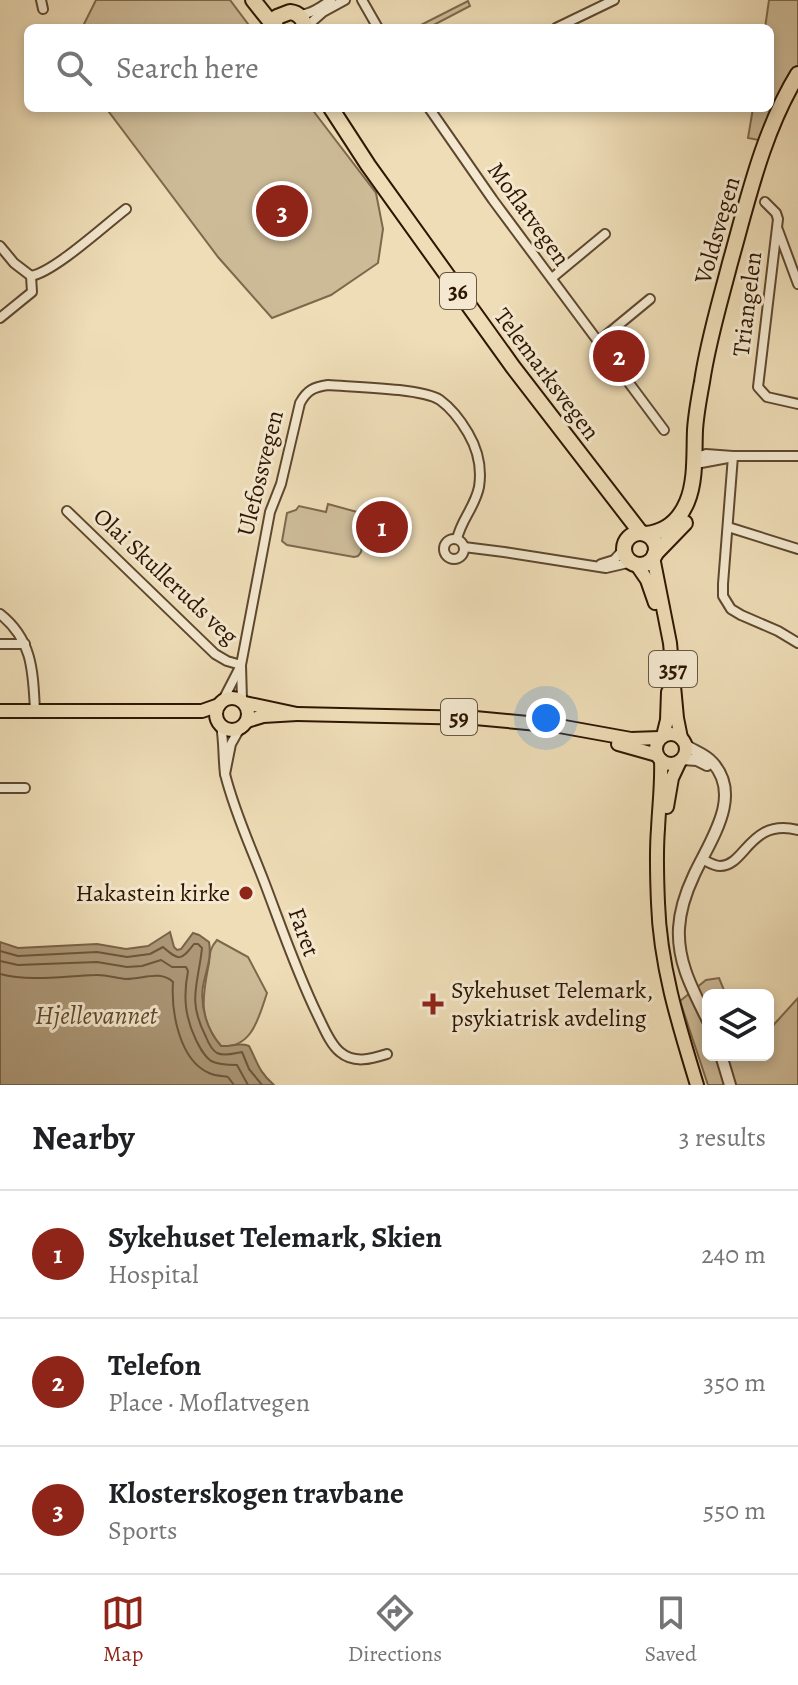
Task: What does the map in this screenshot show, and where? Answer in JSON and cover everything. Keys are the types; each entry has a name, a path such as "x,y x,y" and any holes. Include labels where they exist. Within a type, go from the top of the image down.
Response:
{"highway":[{"path":"253,0 271,24"},
{"path":"260,0 298,21"},
{"path":"274,24 277,17 298,21"},
{"name":"Voldsvegen","path":"654,556 680,529 697,493 699,459 696,416 711,336 772,125 798,74"},
{"name":"Telemarksvegen","path":"334,112 480,322 590,470 644,534"},
{"name":"Voldsvegen","path":"644,534 667,529 679,516 685,507 699,459"},
{"name":"Telemarksvegen","path":"590,470 622,527 629,555"},
{"path":"644,534 633,535 629,555 647,563 654,556"},
{"name":"36","path":"644,534 654,542 654,556"}],"main road":[{"name":"Telemarksvegen","path":"629,555 651,586 665,653 667,720 661,737"},
{"name":"357","path":"654,556 670,643 677,718 685,753 672,778 658,853"},
{"name":"59","path":"0,711 202,711 234,697 243,702 297,714"},
{"path":"219,723 216,715 221,702"},
{"path":"243,702 248,711 244,724"},
{"name":"59","path":"160,712 219,723 231,730 263,716 297,714 475,718 559,726 631,739 661,737"},
{"name":"59","path":"545,726 635,748 659,758"},
{"path":"661,737 674,734 683,742"},
{"name":"357","path":"661,737 656,744 662,778 658,905 664,960 697,1085"},
{"path":"659,758 670,764 681,760"}],"street":[{"path":"298,21 330,2 345,0"},
{"path":"362,0 376,24"},
{"path":"564,24 614,0"},
{"path":"298,21 330,2"},
{"name":"Moflatvegen","path":"433,112 493,200 664,430"},
{"name":"Triangelen","path":"765,202 776,213 777,229 758,387 767,397 798,404"},
{"path":"31,276 58,262 126,209"},
{"name":"Triangelen","path":"777,229 798,284"},
{"path":"552,278 605,234"},
{"path":"0,246 14,263 31,276 32,292 0,318"},
{"path":"599,341 650,299"},
{"name":"Ulefossvegen","path":"243,702 241,665 270,512 281,484 300,403 310,390 328,385 415,393 438,399 449,408 467,431 480,468 474,503 460,526 457,539"},
{"path":"699,459 720,461 733,456 798,456"},
{"path":"733,456 723,596 727,605 736,612 772,627 798,643"},
{"name":"Olai Skulleruds veg","path":"67,511 215,654 241,665"},
{"path":"728,527 798,549"},
{"path":"464,547 461,555 453,559 446,555 444,547 448,540 457,539 464,547 606,568 629,555"},
{"path":"593,566 629,555"},
{"path":"0,614 18,630 25,644 31,662 35,711"},
{"path":"0,644 25,644"},
{"name":"Ulefossvegen","path":"221,702 241,665"},
{"name":"Faret","path":"219,723 224,743 225,774 236,813 301,983 325,1031 336,1049 350,1059 370,1059 387,1054"},
{"path":"225,774 231,744 244,724"},
{"path":"683,742 714,764 725,795 723,813 684,902 681,916 679,941 686,975 702,1008"},
{"path":"681,760 697,760 720,777"},
{"path":"0,788 25,788"},
{"path":"702,859 714,865 726,865 764,832 783,827 798,830"},
{"path":"723,1061 730,1085"}],"shaded area":[{"path":"96,0 230,0 248,24 84,24"},
{"path":"769,0 798,0 798,82 769,142 748,138 752,112 774,112 774,24 766,24"},
{"path":"468,1 470,6 436,24 423,24"},
{"path":"109,112 314,112 376,193 383,229 378,263 331,295 272,318 218,257"},
{"path":"328,504 368,515 358,556 287,545 282,541 287,513 299,506 326,512"},
{"path":"217,940 248,957 267,993 253,1030 232,1046 221,1046 205,1016 205,985 211,950"},
{"path":"719,978 724,989 702,989 702,1061 774,1061 774,1024 798,998 798,1085 708,1085 680,1001 706,980"}],"water":[{"name":"Hjellevannet","path":"170,932 177,950 193,933 209,942 202,994 208,1026 221,1046 249,1046 261,1071 274,1085 0,1085 0,942 18,948 97,944 126,949 148,946"}],"place":[{"name":"Klosterskogen travbane","path":"282,211"},
{"name":"Telefon","path":"619,356"},
{"name":"Sykehuset Telemark, Skien","path":"382,527"},
{"name":"Hakastein kirke","path":"246,893"},
{"name":"Sykehuset Telemark, psykiatrisk avdeling","path":"433,1004"}]}
